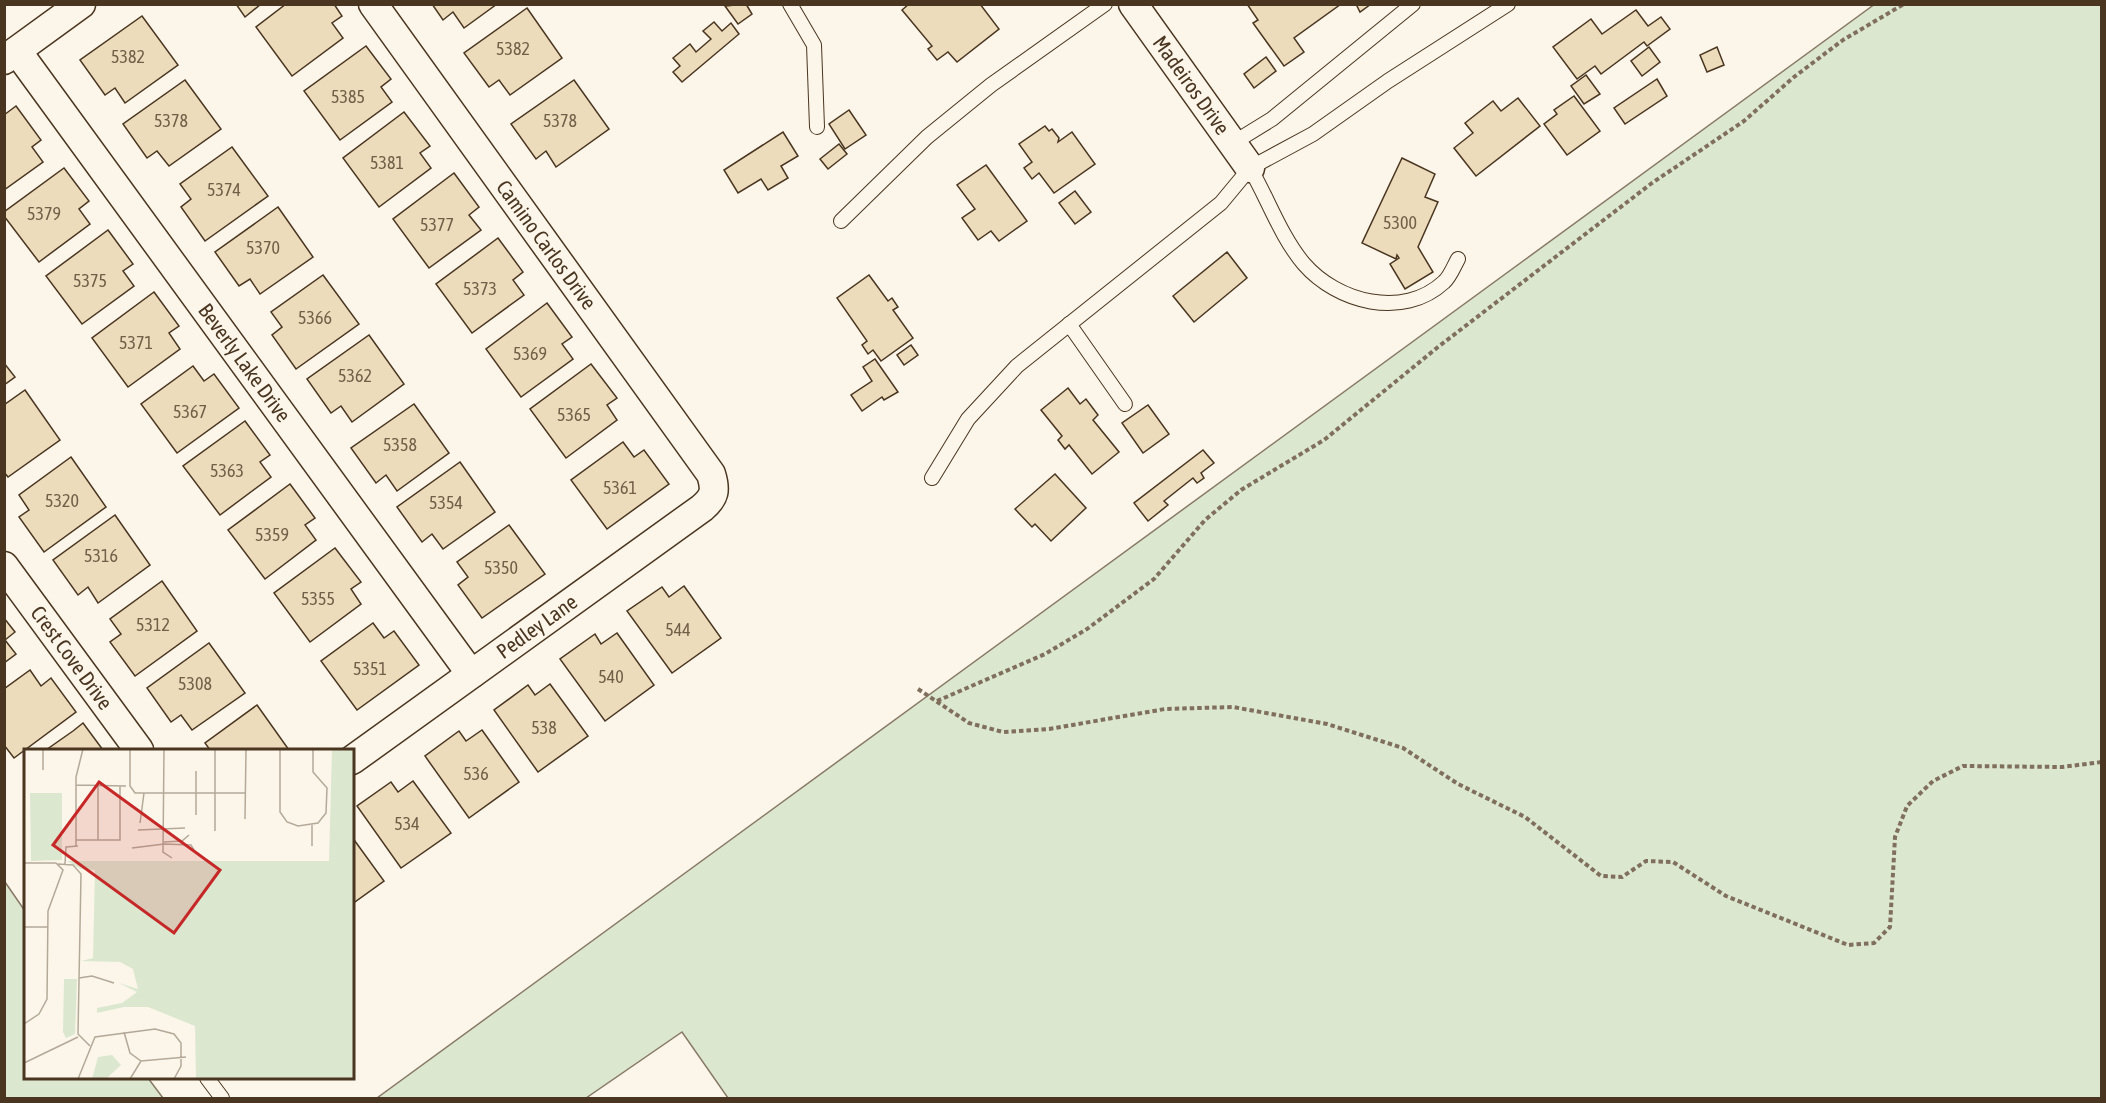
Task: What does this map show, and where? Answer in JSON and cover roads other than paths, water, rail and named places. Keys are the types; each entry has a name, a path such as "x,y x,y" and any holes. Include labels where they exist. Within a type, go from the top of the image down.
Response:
{"street":[{"path":"11,55 81,4"},
{"name":"Camino Carlos Drive","path":"373,4 711,474 715,488"},
{"name":"Madeiros Drive","path":"1133,4 1250,168"},
{"name":"Beverly Lake Drive","path":"11,55 471,674"},
{"name":"Pedley Lane","path":"354,759 702,508 714,496 715,488"},
{"name":"Crest Cove Drive","path":"4,566 138,749"}],"lane":[{"path":"790,4 814,45 817,127"},
{"path":"841,221 927,137 991,86 1105,4"},
{"path":"1233,144 1272,119 1413,4"},
{"path":"932,478 968,419 1017,366 1221,203 1250,168 1313,134 1388,81 1508,4"},
{"path":"1250,168 1293,248 1305,265 1347,295 1372,304 1404,302 1444,282 1458,259"},
{"path":"1069,324 1125,404"},
{"path":"208,1079 222,1098"}]}
